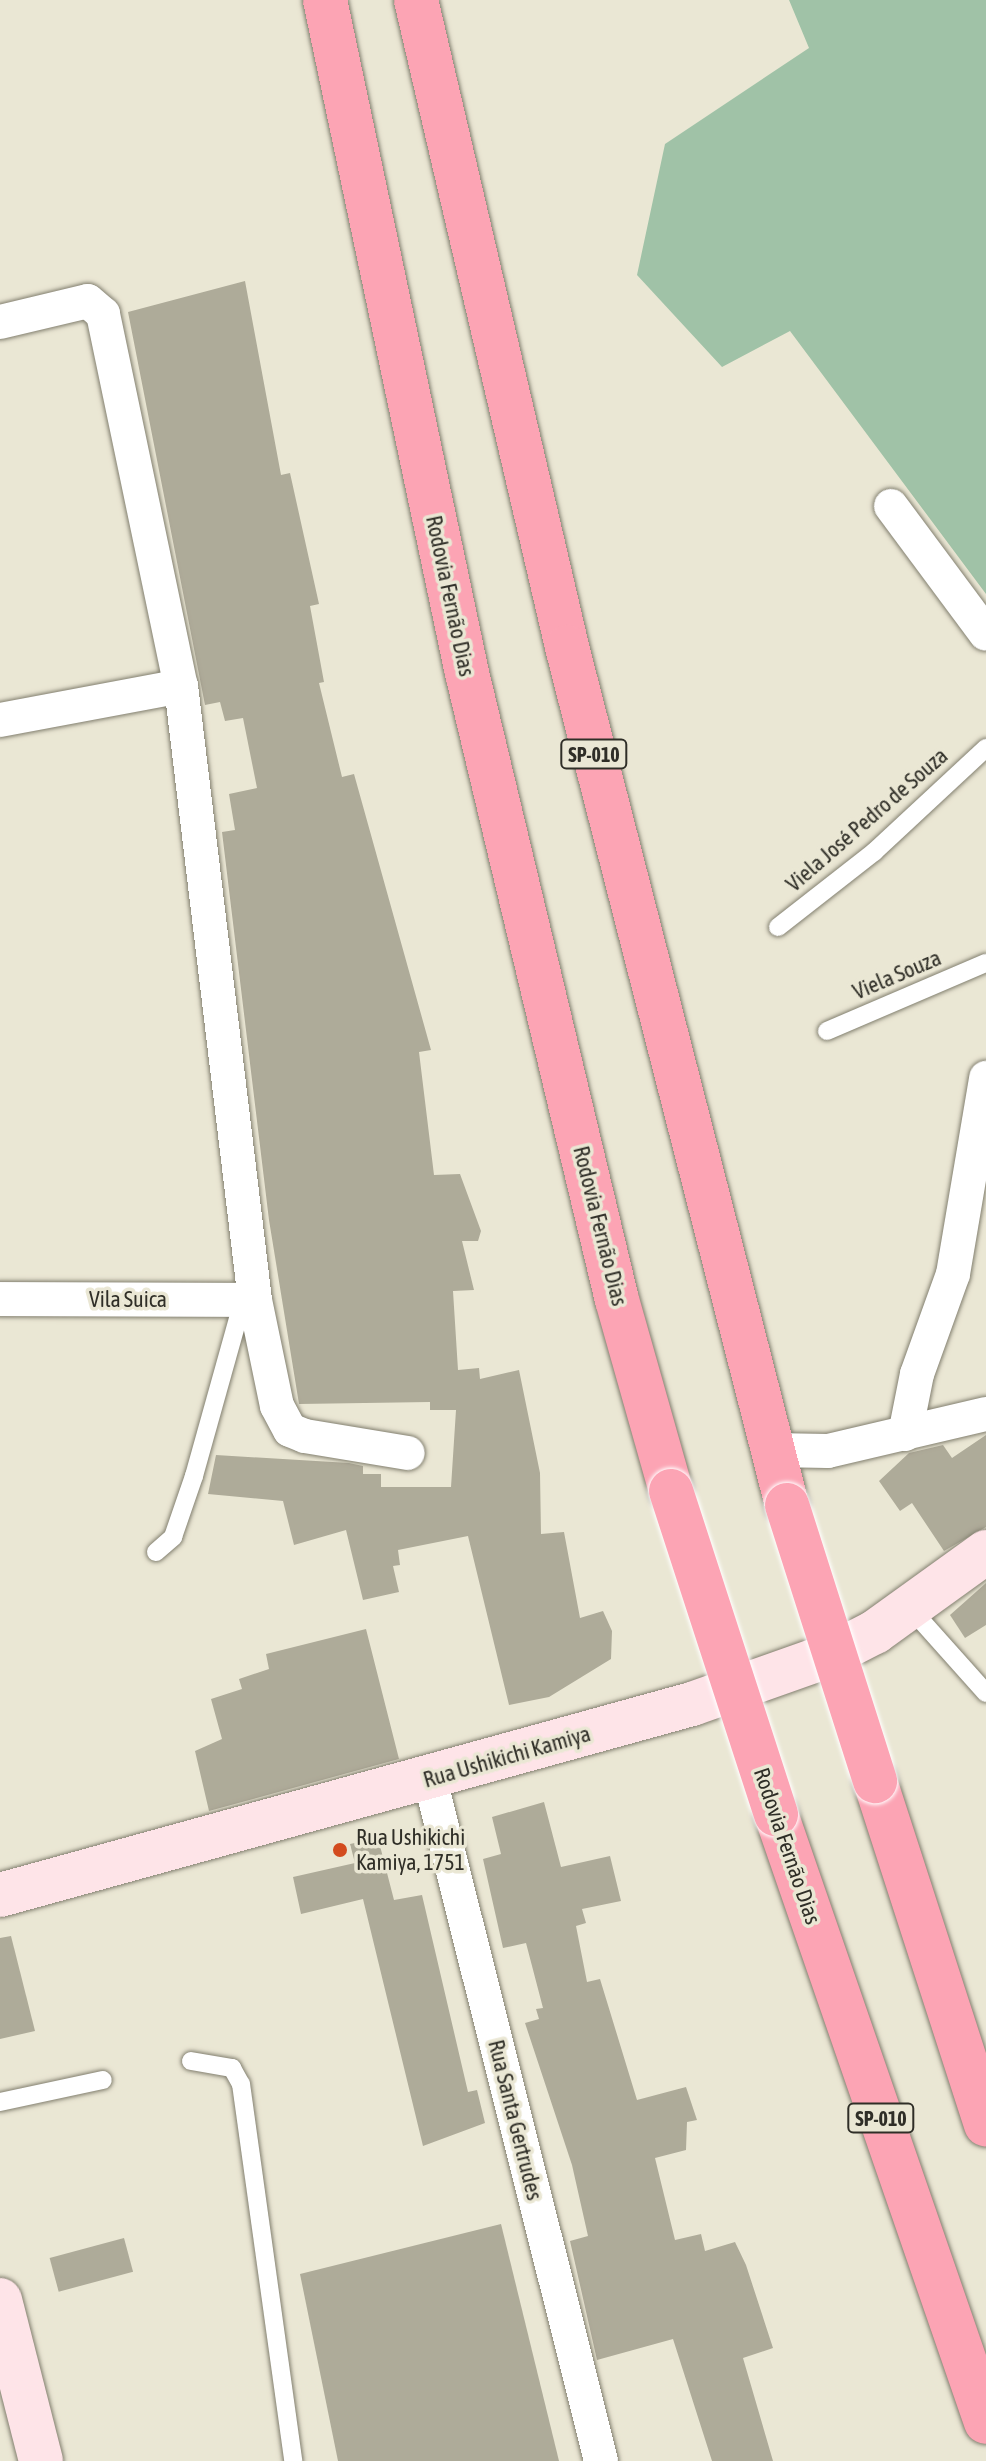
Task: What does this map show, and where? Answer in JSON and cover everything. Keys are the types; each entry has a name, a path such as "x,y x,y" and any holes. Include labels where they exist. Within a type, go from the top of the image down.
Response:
{"highway":[{"name":"Rodovia Fernão Dias","path":"325,0 467,673 617,1300 671,1491 776,1814 986,2422"},
{"name":"SP-010","path":"416,0 567,647 787,1505 986,2124"}],"main road":[{"name":"Rua Ushikichi Kamiya","path":"0,1895 430,1779 692,1704 816,1660 910,1608 986,1552"},
{"path":"0,2300 41,2461"}],"street":[{"path":"0,322 88,301 103,314 181,686 249,1300 277,1406 290,1430 408,1453"},
{"path":"891,506 986,634"},
{"path":"0,720 181,686"},
{"path":"905,1434 917,1374 953,1274 986,1078"},
{"name":"Vila Suica","path":"0,1299 249,1300"},
{"path":"773,1450 828,1451 986,1414"},
{"name":"Rua Santa Gertrudes","path":"430,1779 601,2461"}],"lane":[{"name":"Viela José Pedro de Souza","path":"778,927 874,852 986,748"},
{"name":"Viela Souza","path":"827,1031 986,963"},
{"path":"156,1552 173,1537 249,1300"},
{"path":"910,1608 986,1693"},
{"path":"191,2061 232,2068 244,2097 293,2461"},
{"path":"0,2102 103,2080"}],"green space":[{"path":"789,0 986,0 986,594 790,331 722,367 637,275 665,144 809,48"}],"building":[{"path":"245,281 281,475 290,473 319,604 310,606 324,682 319,683 342,777 354,774 431,1050 419,1052 434,1175 460,1174 481,1231 478,1241 462,1241 474,1290 453,1291 458,1370 479,1368 480,1379 519,1370 540,1473 541,1534 564,1532 580,1618 603,1611 612,1631 611,1659 549,1697 509,1705 468,1536 398,1550 400,1565 393,1566 399,1592 363,1600 346,1530 294,1545 283,1501 208,1494 216,1455 349,1463 363,1466 363,1474 381,1474 381,1487 451,1487 456,1410 430,1410 430,1402 299,1404 269,1220 222,832 235,830 229,794 257,788 243,718 225,721 220,702 205,705 128,312"},
{"path":"986,1435 986,1527 944,1551 912,1503 900,1511 879,1481 909,1453 943,1445 952,1458"},
{"path":"986,1583 986,1625 965,1638 950,1615"},
{"path":"366,1629 399,1759 209,1811 195,1751 222,1739 211,1699 242,1689 239,1679 269,1669 266,1654"},
{"path":"544,1802 561,1867 610,1856 621,1901 582,1909 586,1923 576,1926 587,1982 600,1979 637,2100 686,2087 697,2120 687,2122 686,2150 655,2158 675,2240 701,2234 705,2251 735,2242 746,2265 773,2348 743,2358 773,2461 712,2461 673,2339 597,2360 570,2241 588,2236 572,2165 525,2023 539,2019 536,2009 543,2008 526,1943 503,1948 483,1859 501,1854 492,1817"},
{"path":"378,1838 394,1900 422,1895 468,2092 477,2090 485,2123 423,2146 363,1899 301,1914 293,1877 355,1863 350,1844"},
{"path":"11,1936 35,2031 0,2039 0,1938"},
{"path":"501,2224 559,2461 338,2461 300,2274"},
{"path":"124,2238 133,2272 59,2292 50,2258"}],"place":[{"name":"Rua Ushikichi Kamiya, 1751","path":"340,1850"}]}
